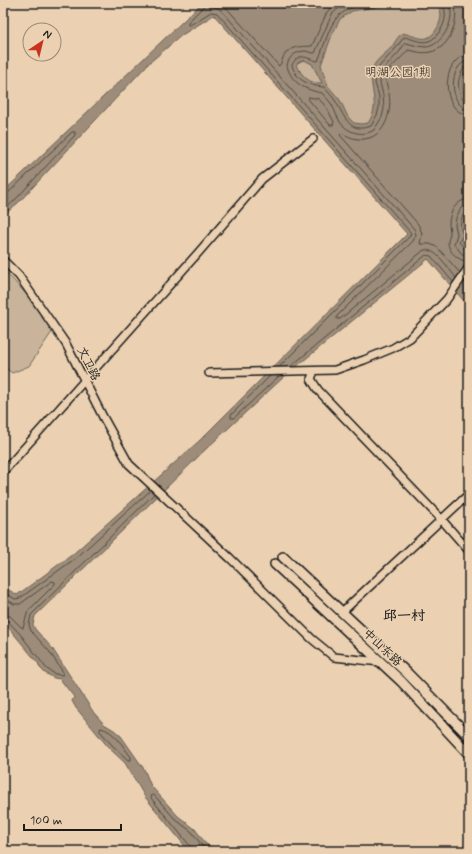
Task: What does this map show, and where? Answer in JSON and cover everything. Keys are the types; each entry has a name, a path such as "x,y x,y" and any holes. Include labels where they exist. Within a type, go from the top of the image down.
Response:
{"main road":[{"name":"中山东路","path":"283,557 407,673 469,736"},
{"name":"中山东路","path":"274,564 400,681 469,754"}],"street":[{"path":"3,472 262,179 313,139"},
{"name":"文卫路","path":"3,260 19,276 66,344 129,464 230,558 312,639 334,657 380,662"},
{"path":"208,373 335,370 364,360 393,348 410,338 447,299 469,266"},
{"path":"314,371 311,379 318,390 442,520 469,551"},
{"path":"342,612 469,494"}],"green space":[{"name":"明湖公园1期","path":"234,3 469,3 469,230 465,235 303,79"},
{"path":"3,269 56,326 29,366 12,373 3,366"}],"water":[{"path":"202,3 388,3 381,6 352,11 340,19 332,35 321,65 328,86 340,100 348,117 354,123 362,124 368,123 374,109 372,76 373,68 376,62 391,48 402,33 418,38 427,38 433,34 439,25 441,18 441,12 437,3 469,3 469,68 463,77 462,86 469,104 469,211 465,223 465,229 468,236 463,242 469,248 469,307 428,259 286,375 206,449 35,616 33,625 35,629 52,648 94,713 104,724 121,736 144,769 151,786 178,816 195,829 206,844 218,851 189,851 145,797 125,763 109,748 76,708 72,701 74,697 60,679 54,678 40,668 38,663 3,621 3,588 17,595 73,554 199,441 407,234 214,15 182,35 149,63 19,202 3,216 3,192","holes":["304,60 312,64 322,83 309,81 296,65"]}],"district":[{"name":"邱一村","path":"404,616"}]}
